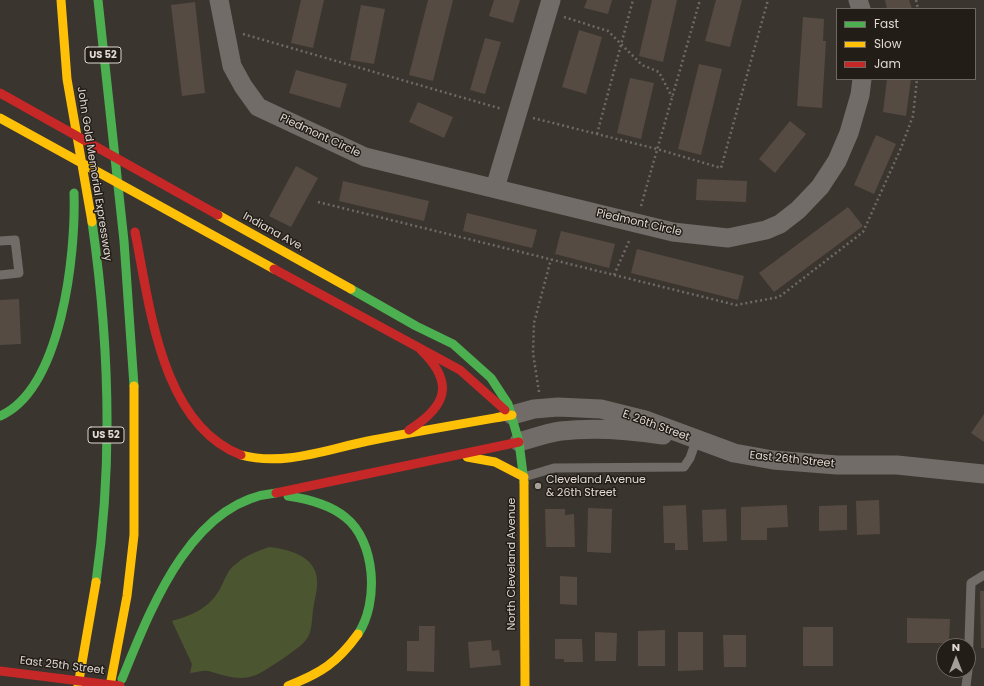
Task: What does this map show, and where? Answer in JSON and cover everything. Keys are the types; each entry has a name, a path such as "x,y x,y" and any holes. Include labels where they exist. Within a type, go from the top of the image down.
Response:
{"main road":[{"name":"John Gold Memorial Expressway","path":"61,0 68,89 92,229 105,350 106,439 104,512 88,641 78,686"},
{"name":"John Gold Memorial Expressway","path":"98,0 108,110 125,248 134,359 136,451 133,542 119,644 110,686"},
{"path":"68,89 73,166"},
{"name":"Indiana Ave.","path":"0,93 416,326 453,344 491,378 501,391 512,415 519,442"},
{"path":"108,110 130,207"},
{"path":"0,118 460,370 512,415"},
{"path":"0,416 13,411 33,390 45,367 64,307 76,220 74,182"},
{"path":"133,222 159,342 177,393 188,413 202,432 227,450 242,455 273,460 403,434 512,415"},
{"path":"403,434 433,414 441,402 443,389 442,376 433,359 421,350"},
{"path":"120,686 147,619 182,555 206,528 222,513 248,498 261,494 275,493 519,442"},
{"name":"North Cleveland Avenue","path":"519,442 524,477 525,686"},
{"path":"442,459 472,457 495,462 524,477"},
{"path":"275,493 316,501 347,518 364,547 372,578 370,608 366,622 355,638 344,651 319,674 288,686"},
{"name":"East 25th Street","path":"0,671 120,686"}],"street":[{"name":"Piedmont Circle","path":"219,0 232,66 243,86 258,107 365,157 673,232 728,238 766,230 780,224 798,210 820,187 837,161 849,133 860,95 862,80"},
{"path":"495,188 549,6"},
{"name":"E. 26th Street","path":"512,415 542,409 580,408 623,414 696,440"},
{"name":"E. 26th Street","path":"519,442 561,432 581,430 649,433 696,440"},
{"name":"East 26th Street","path":"696,440 734,453 773,460 837,465 897,465 984,474"}],"lane":[{"path":"0,241 15,240 19,273 0,274"},
{"path":"524,477 554,468 684,467 690,458 696,440"},
{"path":"969,638 971,583 984,575"}],"path":[{"path":"597,134 633,0"},
{"path":"614,275 637,223 700,0"},
{"path":"549,6 608,31 620,45 642,65 660,72 672,97"},
{"path":"542,409 533,353 534,323 551,259"}],"green space":[{"path":"269,547 300,555 312,565 317,580 317,587 308,637 297,649 256,675 250,677 238,678 208,671 190,673 192,664 172,621 200,610 217,594 227,574 233,566 247,556"}],"building":[{"path":"301,0 324,0 313,48 291,43"},
{"path":"428,0 453,0 433,81 409,75"},
{"path":"494,0 520,0 513,23 489,16"},
{"path":"587,0 612,0 608,14 584,8"},
{"path":"652,0 677,0 663,62 639,56"},
{"path":"716,0 742,0 730,47 705,41"},
{"path":"885,0 909,0 912,8 887,8"},
{"path":"195,2 205,93 182,96 171,5"},
{"path":"361,5 385,9 374,64 350,60"},
{"path":"803,17 824,19 823,41 826,41 822,108 797,106"},
{"path":"579,30 602,37 586,94 562,87"},
{"path":"485,38 501,42 485,94 470,90"},
{"path":"699,64 722,69 701,155 678,149"},
{"path":"296,70 347,84 340,108 289,93"},
{"path":"630,78 654,83 641,139 617,133"},
{"path":"887,80 911,80 906,116 883,112"},
{"path":"418,102 453,117 444,138 409,122"},
{"path":"790,121 806,134 775,173 759,159"},
{"path":"876,135 896,144 874,194 854,185"},
{"path":"296,166 318,178 291,227 269,216"},
{"path":"697,179 747,181 746,202 696,200"},
{"path":"343,181 429,201 424,221 339,201"},
{"path":"848,207 863,226 774,292 759,273"},
{"path":"467,213 537,230 532,248 463,231"},
{"path":"561,231 615,244 609,268 555,254"},
{"path":"637,249 744,276 738,300 631,273"},
{"path":"19,299 21,344 0,345 0,300"},
{"path":"984,414 984,442 971,433"},
{"path":"879,500 880,534 857,535 856,501"},
{"path":"686,505 688,550 675,550 675,543 664,543 663,506"},
{"path":"787,505 788,527 767,528 767,540 741,540 741,507"},
{"path":"847,505 847,530 819,531 819,506"},
{"path":"588,508 612,509 611,553 587,552"},
{"path":"545,509 565,509 565,515 574,514 575,547 546,547"},
{"path":"726,509 727,541 703,542 702,510"},
{"path":"560,576 577,577 577,605 560,604"},
{"path":"980,591 984,591 984,648 981,648"},
{"path":"907,618 950,619 949,638 936,638 936,643 907,643"},
{"path":"419,626 435,626 434,672 407,671 407,641 419,641"},
{"path":"803,627 833,627 833,666 803,666"},
{"path":"665,630 665,666 638,666 638,631"},
{"path":"595,632 617,633 616,661 595,661"},
{"path":"678,632 703,632 703,670 678,671"},
{"path":"723,635 746,635 746,667 724,667"},
{"path":"555,639 582,639 583,662 564,662 564,659 555,659"},
{"path":"491,640 492,651 499,650 501,665 470,668 468,642"}],"traffic: fast":[{"path":"98,0 124,241 134,386"},
{"path":"0,416 21,401 38,378 51,349 61,317 68,283 72,249 74,193"},
{"path":"92,222 102,311 107,402 105,493 96,582"},
{"path":"351,289 416,326 453,344 491,378 508,404 519,442 524,482"},
{"path":"122,679 160,592 177,564 197,537 220,516 246,500 276,493"},
{"path":"288,496 318,503 339,512 355,528 363,541 368,556 371,573 371,590 365,621 358,634"}],"traffic: slow":[{"path":"61,0 67,79 92,222"},
{"path":"0,118 274,269"},
{"path":"218,215 351,289"},
{"path":"110,686 127,596 134,535 134,386"},
{"path":"241,455 274,459 291,458 373,440 512,415"},
{"path":"467,457 495,462 524,477"},
{"path":"524,482 525,686"},
{"path":"78,686 96,582"},
{"path":"288,686 328,666 343,653 358,634"}],"traffic: jam":[{"path":"0,93 218,215"},
{"path":"135,232 154,327 164,360 176,390 193,417 214,440 241,455"},
{"path":"274,269 460,370 505,410"},
{"path":"409,430 432,412 442,393 442,383 439,373 432,362 421,350"},
{"path":"276,493 519,442"},
{"path":"0,671 120,686"}],"place":[{"name":"Cleveland Avenue & 26th Street","path":"538,486"}]}
